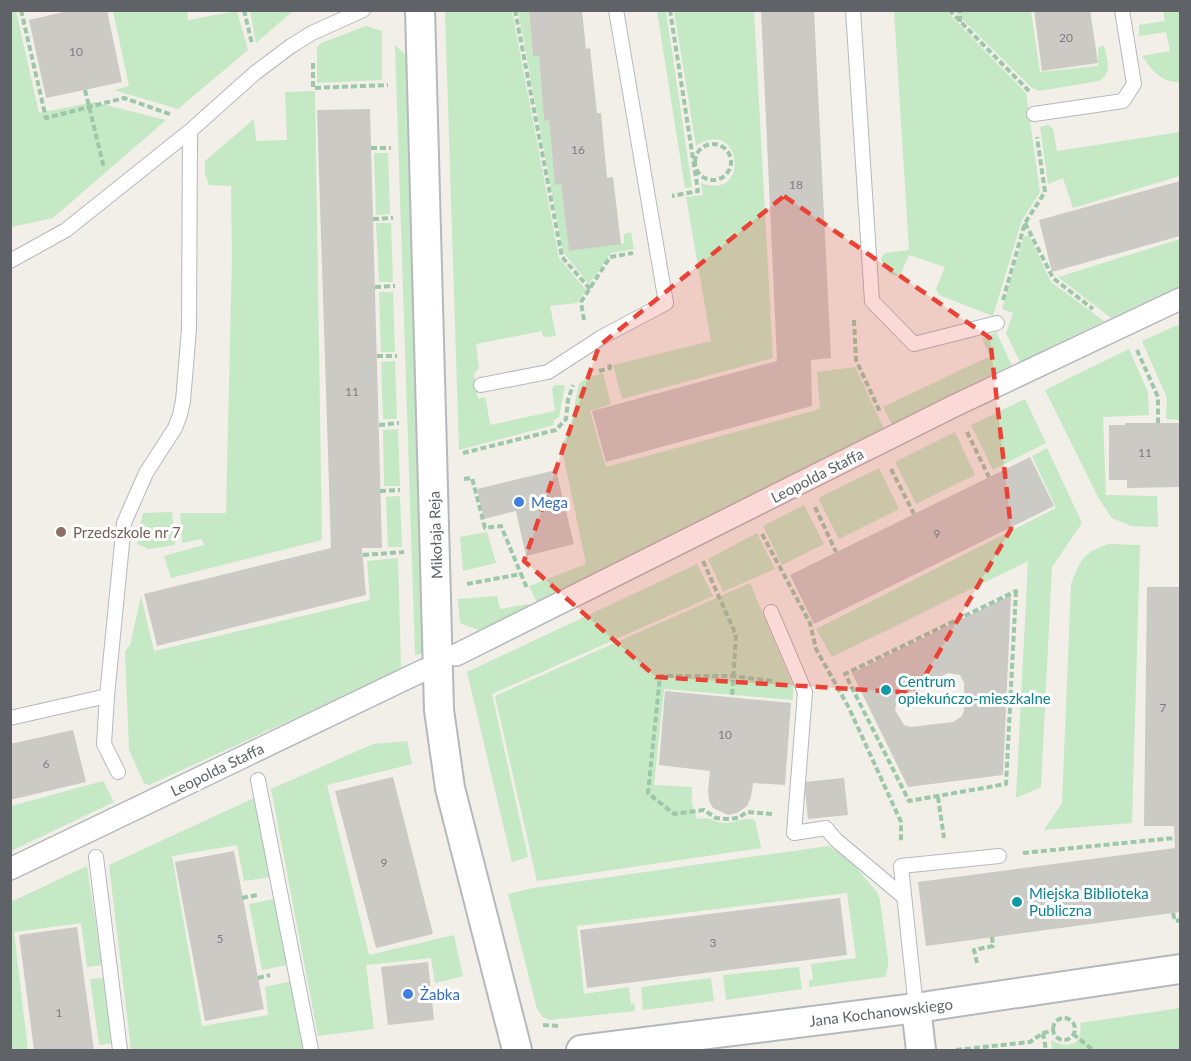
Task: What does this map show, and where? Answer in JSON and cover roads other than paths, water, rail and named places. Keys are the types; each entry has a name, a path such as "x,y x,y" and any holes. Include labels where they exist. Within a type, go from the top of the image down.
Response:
{"street":[{"name":"Mikołaja Reja","path":"420,10 439,710 450,788 517,1050"},
{"name":"Leopolda Staffa","path":"456,655 954,406 1180,299"},
{"name":"Leopolda Staffa","path":"10,869 424,670"},
{"name":"Jana Kochanowskiego","path":"582,1050 916,1008 1180,969"},
{"path":"916,1008 921,1050"}],"lane":[{"path":"10,261 66,230 190,131 255,73 312,33 363,10"},
{"path":"481,385 548,372 666,303 616,10"},
{"path":"853,10 872,301 914,344 997,323"},
{"path":"1034,114 1123,100 1134,84 1122,10"},
{"path":"118,772 104,744 124,523 146,473 176,428 183,401 189,329 190,131"},
{"path":"771,612 805,692 794,833 826,828 836,840 904,897"},
{"path":"10,718 107,696"},
{"path":"258,780 311,1050"},
{"path":"916,1008 901,866 999,856"},
{"path":"96,857 120,1050"}],"place":[{"name":"Mega","path":"519,502"},
{"name":"Przedszkole nr 7","path":"61,532"},
{"name":"Centrum opiekuńczo-mieszkalne","path":"886,690"},
{"name":"Miejska Biblioteka Publiczna","path":"1017,902"},
{"name":"Żabka","path":"408,994"}]}
